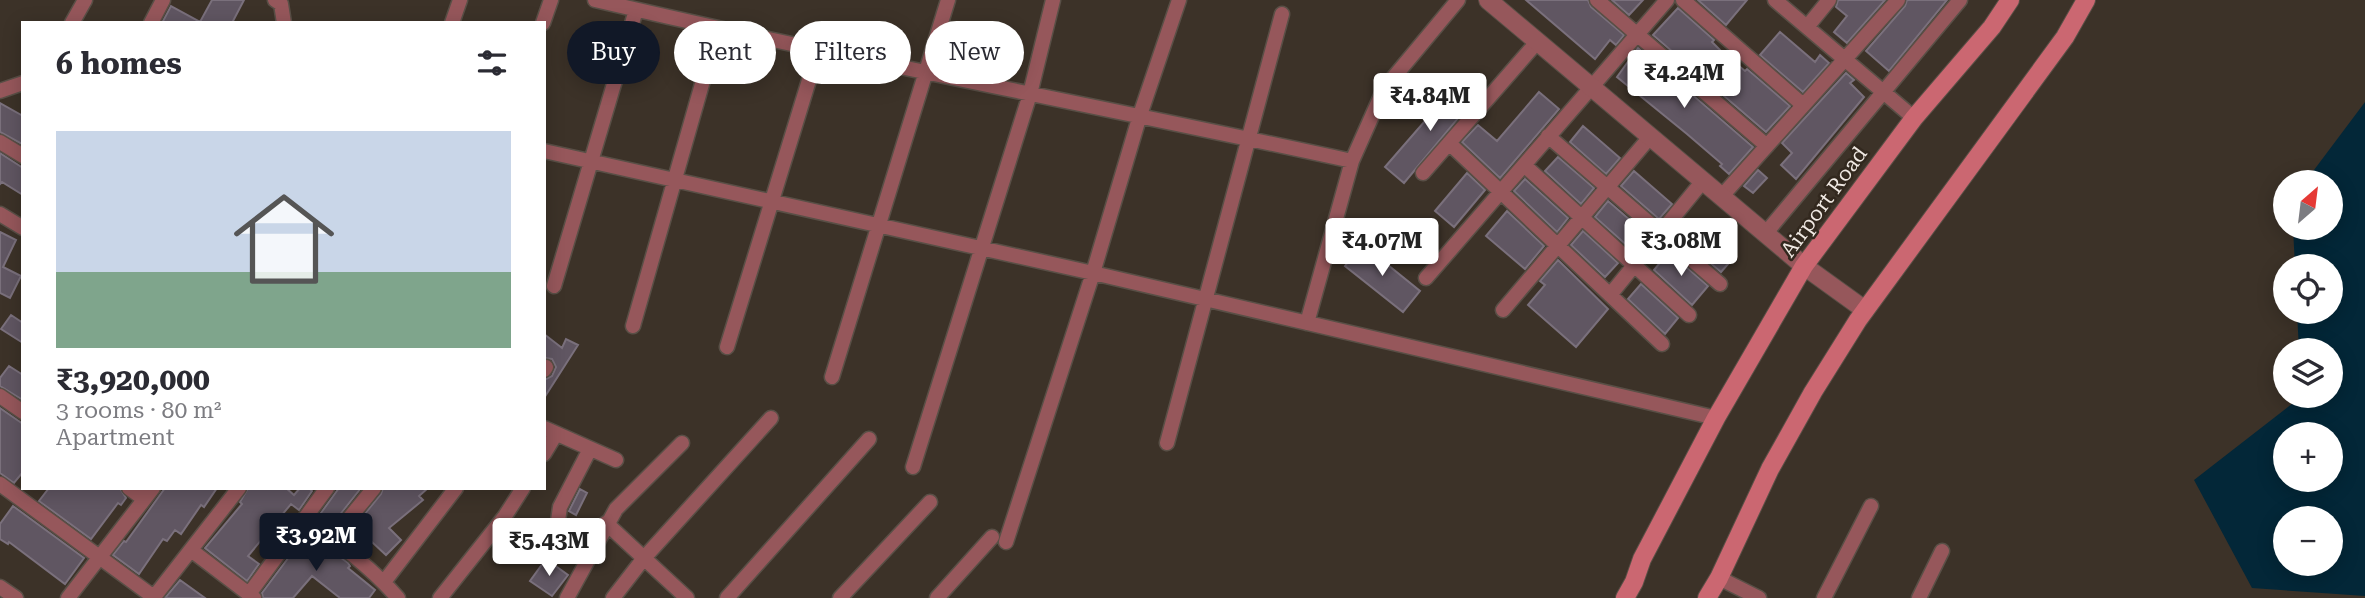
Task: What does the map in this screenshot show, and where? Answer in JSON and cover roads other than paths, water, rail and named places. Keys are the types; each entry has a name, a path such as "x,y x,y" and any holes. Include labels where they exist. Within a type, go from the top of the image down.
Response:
{"main road":[{"name":"Airport Road","path":"1625,598 1642,559 1716,418 1804,266 1914,118 1993,27 2010,0"},
{"path":"1707,598 1770,469 1813,392 1866,310 2064,37 2086,0"}],"street":[{"path":"73,21 85,0"},
{"path":"152,21 163,0"},
{"path":"275,0 281,4 284,21"},
{"path":"453,21 460,0"},
{"path":"544,21 551,0"},
{"path":"595,0 686,21"},
{"path":"941,21 948,0"},
{"path":"913,467 1030,94 1053,0"},
{"path":"937,598 999,540 1093,273 1140,115 1179,0"},
{"path":"1307,323 1352,161 1384,89 1458,0"},
{"path":"1488,0 1804,266 1866,310"},
{"path":"1597,0 1766,146"},
{"path":"1426,278 1667,0"},
{"path":"1683,0 1803,105"},
{"path":"1775,0 1914,118"},
{"path":"1807,27 1829,0"},
{"path":"1721,197 1898,0"},
{"path":"1765,234 1960,0"},
{"path":"554,286 636,10"},
{"path":"1167,443 1282,14"},
{"path":"1423,173 1538,41"},
{"path":"832,377 925,70 911,68"},
{"path":"0,91 21,84"},
{"path":"634,326 702,84"},
{"path":"727,348 808,84"},
{"path":"986,84 1352,161"},
{"path":"1548,136 1720,284"},
{"path":"1503,310 1650,137"},
{"path":"0,142 21,155"},
{"path":"1449,143 1662,344"},
{"path":"546,151 676,178 1093,273 1716,418"},
{"path":"1524,165 1689,315"},
{"path":"1610,295 1702,182"},
{"path":"0,214 21,227"},
{"path":"0,396 21,410"},
{"path":"613,598 644,558 771,418"},
{"path":"550,431 616,460"},
{"path":"727,598 869,439"},
{"path":"567,598 606,523 624,498 682,443"},
{"path":"589,558 558,521 560,507 590,449"},
{"path":"0,484 155,597 237,490"},
{"path":"191,550 251,596 326,490"},
{"path":"333,538 372,490"},
{"path":"384,583 454,490"},
{"path":"440,598 505,516 522,490"},
{"path":"68,598 148,494"},
{"path":"840,598 930,502"},
{"path":"1824,598 1871,506"},
{"path":"304,519 333,538 398,598"},
{"path":"606,523 687,598"},
{"path":"1919,598 1942,551"},
{"path":"1719,578 1759,598"},
{"path":"0,587 16,598"}],"water":[{"path":"2365,102 2365,596 2252,588 2194,480 2287,408 2343,408 2343,338 2298,338 2298,324 2343,324 2343,254 2294,254 2294,240 2343,240 2343,170 2314,170"}]}
